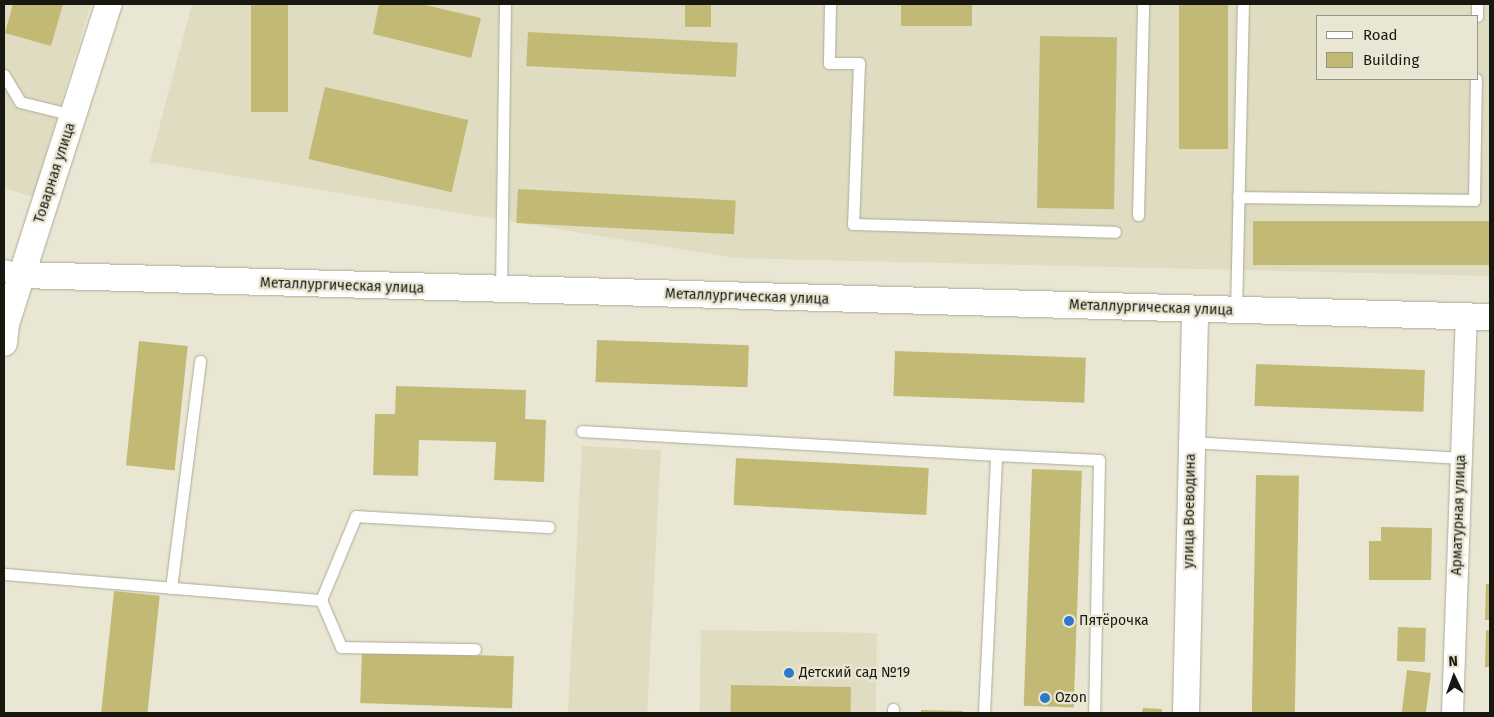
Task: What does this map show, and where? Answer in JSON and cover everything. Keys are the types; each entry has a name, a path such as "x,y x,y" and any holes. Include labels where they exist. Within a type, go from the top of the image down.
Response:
{"street":[{"name":"Товарная улица","path":"4,343 13,273 73,116 109,4"},
{"name":"Металлургическая улица","path":"13,273 501,291 1478,316"},
{"name":"улица Воеводина","path":"1186,713 1195,310"},
{"name":"Арматурная улица","path":"1452,713 1461,458 1478,316"}],"lane":[{"path":"501,291 505,4"},
{"path":"830,4 829,62 859,63 853,224 1115,232"},
{"path":"1138,215 1142,4"},
{"path":"1236,311 1243,4"},
{"path":"4,75 20,102 73,116"},
{"path":"1238,197 1474,200 1476,80"},
{"path":"172,588 200,361"},
{"path":"582,431 1099,460 1094,713"},
{"path":"1192,442 1461,458"},
{"path":"984,713 996,455"},
{"path":"476,649 342,647 321,600 356,516 549,527"},
{"path":"4,574 321,600"}],"shaded area":[{"path":"4,4 91,4 33,197 4,188"},
{"path":"192,4 1490,4 1490,276 734,258 150,162"},
{"path":"582,446 661,450 647,713 568,713"},
{"name":"Детский сад №19","path":"701,630 877,633 876,713 700,713"}],"building":[{"path":"13,4 63,4 51,46 5,33"},
{"path":"251,4 288,4 288,112 251,112"},
{"path":"379,4 421,4 481,18 471,58 373,34"},
{"path":"685,4 711,4 711,27 685,27"},
{"path":"901,4 972,4 972,26 901,26"},
{"path":"1179,4 1228,4 1228,149 1179,149"},
{"path":"528,32 738,43 736,77 526,66"},
{"path":"1040,36 1117,37 1114,209 1037,208"},
{"path":"325,87 468,120 452,192 308,159"},
{"path":"518,189 736,200 734,234 516,223"},
{"path":"1253,221 1490,221 1490,265 1253,265"},
{"path":"597,340 749,345 747,387 596,382"},
{"path":"139,341 188,346 175,470 126,465"},
{"path":"895,351 1086,358 1084,403 893,396"},
{"path":"1256,364 1425,370 1423,412 1255,406"},
{"path":"396,386 526,390 525,419 546,420 544,482 494,480 496,442 419,440 418,476 373,475 375,414 395,414"},
{"path":"736,458 929,468 926,515 734,505"},
{"path":"1032,469 1082,471 1074,708 1024,706"},
{"path":"1256,475 1299,476 1295,713 1252,713"},
{"path":"1381,527 1432,528 1431,580 1369,580 1369,541 1381,541"},
{"path":"1486,584 1490,584 1490,620 1485,620"},
{"path":"114,591 160,596 147,713 101,712"},
{"path":"1398,627 1426,628 1425,662 1397,661"},
{"path":"1486,630 1490,631 1490,667 1485,667"},
{"path":"362,651 514,656 512,708 360,703"},
{"path":"1407,670 1431,673 1426,713 1402,713"},
{"path":"731,685 851,687 851,713 731,713"},
{"path":"1143,708 1162,709 1162,713 1142,713"},
{"path":"921,710 963,711 963,713 921,713"}],"place":[{"name":"Пятёрочка","path":"1069,621"},
{"name":"Детский сад №19","path":"789,673"},
{"name":"Ozon","path":"1045,698"}]}
